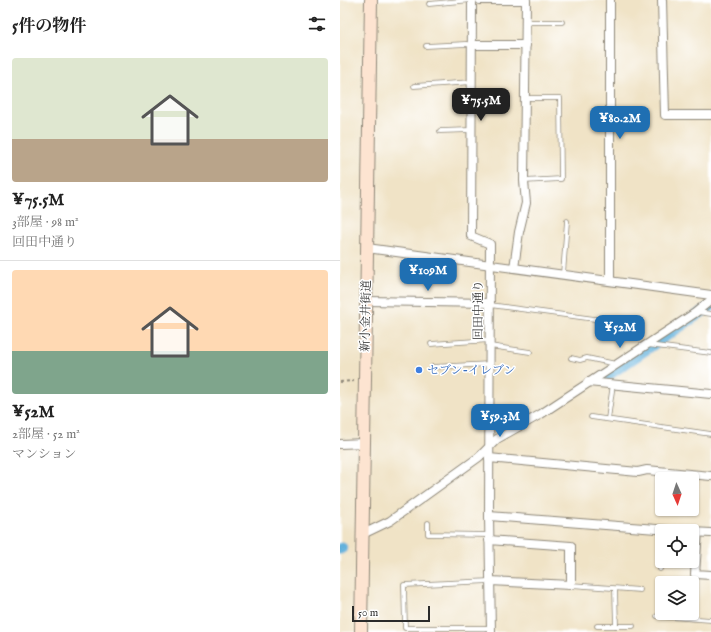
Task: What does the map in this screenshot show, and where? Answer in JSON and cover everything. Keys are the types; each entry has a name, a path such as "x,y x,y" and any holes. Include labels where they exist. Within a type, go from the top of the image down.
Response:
{"main road":[{"name":"新小金井街道","path":"361,632 371,0"}],"street":[{"name":"回田中通り","path":"471,0 471,236 490,244 491,364 489,537 491,630"},
{"path":"480,0 526,0 524,181 526,203 519,232 514,268"},
{"path":"610,0 610,280"},
{"path":"662,0 665,115 711,115"},
{"path":"472,45 526,45"},
{"path":"367,248 711,295"},
{"path":"363,534 390,521 479,456 490,445 616,364 699,313 711,300"},
{"path":"366,301 490,304"},
{"path":"588,382 711,394"},
{"path":"340,444 365,443"},
{"path":"489,458 638,472 647,470 711,476"},
{"path":"489,516 655,529"},
{"path":"699,532 711,534"},
{"path":"489,537 571,546 571,585 490,581"},
{"path":"695,568 695,574 711,575"}],"lane":[{"path":"430,4 471,0"},
{"path":"526,22 562,22"},
{"path":"426,46 472,45"},
{"path":"414,86 472,82"},
{"path":"524,181 561,179 560,98 525,98"},
{"path":"440,131 471,130"},
{"path":"563,274 567,221"},
{"path":"490,304 632,324"},
{"path":"699,313 711,314"},
{"path":"431,344 490,343 530,352"},
{"path":"647,345 711,353"},
{"path":"571,358 580,360 587,358 616,364"},
{"path":"432,367 491,364"},
{"path":"608,419 613,384"},
{"path":"591,417 711,434"},
{"path":"428,523 428,534 489,537"},
{"path":"490,581 404,585 405,628 491,630"},
{"path":"571,585 640,590"},
{"path":"614,588 616,626"},
{"path":"699,619 711,620"},
{"path":"597,626 633,626"}],"path":[{"path":"340,382 354,380"}],"waterway":[{"path":"607,376 711,306"}],"place":[{"name":"セブン-イレブン","path":"419,370"}]}
